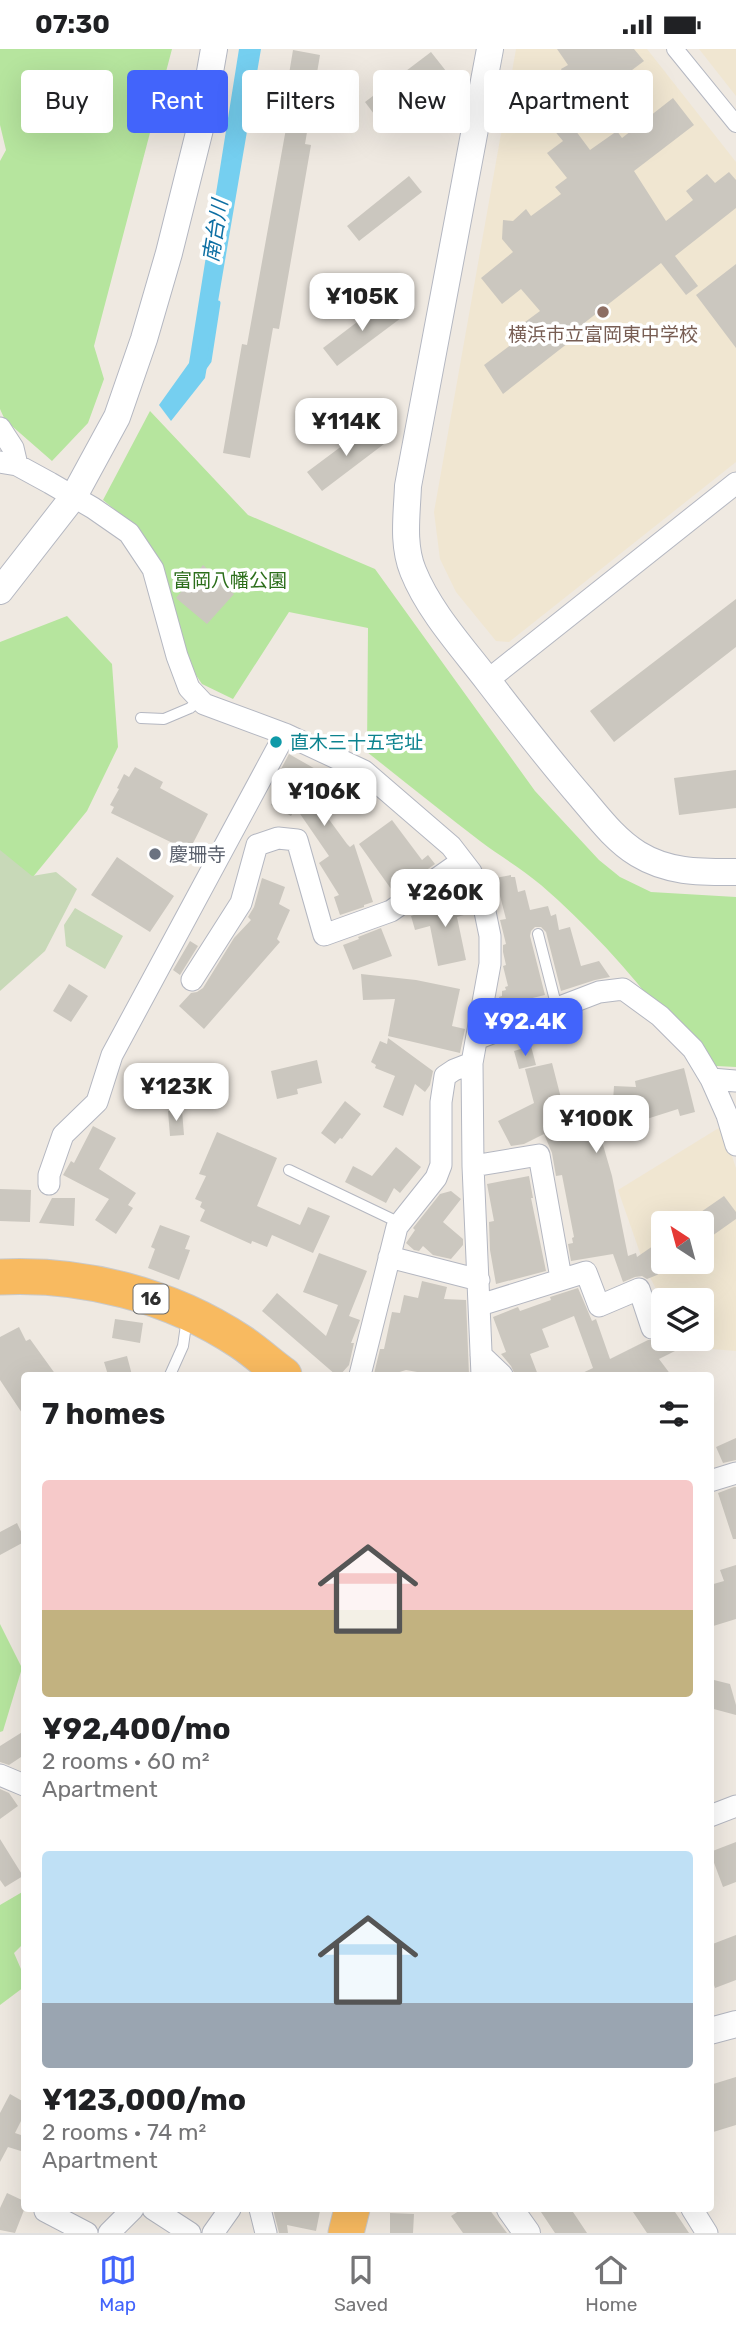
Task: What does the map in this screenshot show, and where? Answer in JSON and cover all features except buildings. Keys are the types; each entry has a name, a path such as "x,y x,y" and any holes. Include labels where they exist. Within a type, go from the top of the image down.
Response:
{"highway":[{"name":"16","path":"0,1277 59,1278 97,1283 137,1293 188,1314 241,1342 280,1372"},
{"path":"346,2233 351,2212"}],"street":[{"path":"0,591 74,496 117,417 145,339 169,253 197,142 214,49"},
{"path":"490,49 408,486 406,535 409,557 421,586 446,625 542,752 598,817 638,853 676,870 693,873 736,872"},
{"path":"675,49 736,124"},
{"path":"0,428 13,448 9,463 74,496 129,533 153,569 188,688 204,704 285,734 365,771 451,846 471,872 483,902 490,936 490,964 472,1063 473,1166 482,1365"},
{"path":"488,680 736,482"},
{"path":"49,1184 49,1175 63,1135 97,1102 112,1055 285,734"},
{"path":"192,980 241,903 257,845 278,838 297,840 324,935 391,911 462,860"},
{"path":"478,1038 599,992 622,989 660,1016 693,1049 711,1079 727,1115 736,1145"},
{"path":"361,1372 397,1227 436,1178 441,1165 441,1102 445,1076 472,1063"},
{"path":"711,1079 736,1081"},
{"path":"473,1166 539,1155 561,1278"},
{"path":"389,1257 479,1280"},
{"path":"480,1305 586,1272 599,1305 639,1289 651,1325"},
{"path":"714,1480 736,1473"},
{"path":"0,1775 21,1784"},
{"path":"714,1814 736,1806"},
{"path":"714,2030 736,2024"},
{"path":"47,2212 87,2233"},
{"path":"108,2233 129,2212"},
{"path":"158,2212 190,2233"},
{"path":"213,2233 228,2212"},
{"path":"261,2212 266,2233"},
{"path":"512,2212 527,2233"},
{"path":"694,2212 707,2233"}],"lane":[{"path":"141,718 164,719 200,700"},
{"path":"538,935 557,1008"},
{"path":"289,1170 400,1223"},
{"path":"171,1372 183,1346 188,1314"}],"shaded area":[{"name":"横浜市立富岡東中学校","path":"516,49 647,49 736,162 736,462 509,642 496,641 456,592 440,559 434,512 501,133 653,133 653,70 512,70"},
{"path":"699,49 736,49 736,96"},
{"path":"722,1126 736,1168 736,1351 714,1349 714,1288 656,1288 646,1270 618,1190"}],"green space":[{"path":"0,49 172,49 166,70 127,70 127,133 150,133 94,346 104,379 88,423 52,461 5,420 0,409 0,161 6,150 0,125"},
{"name":"富岡八幡公園","path":"150,411 248,515 375,569 535,791 599,860 620,877 651,892 736,897 736,1067 698,1065 626,969 563,905 534,879 480,841 367,752 368,628 289,612 233,699 202,684 185,659 136,527 103,500"},
{"path":"67,616 112,664 118,747 87,811 28,883 0,854 0,642"},
{"path":"0,850 32,876 56,872 77,889 45,951 0,991"},
{"path":"75,908 123,936 105,969 66,946 64,925"},
{"path":"0,1624 21,1666 21,1671 3,1731 0,1732"},
{"path":"21,1893 21,1946 14,1953 21,1969 21,1989 0,2005 0,1905"}],"water":[{"path":"239,49 261,49 257,70 242,70 242,133 247,133 205,378 171,421 159,405 189,363 226,133 228,133"}],"waterway":[{"name":"南台川","path":"204,368 209,361 218,303"}],"place":[{"name":"横浜市立富岡東中学校","path":"603,312"},
{"name":"直木三十五宅址","path":"276,742"},
{"name":"慶珊寺","path":"155,854"}]}
